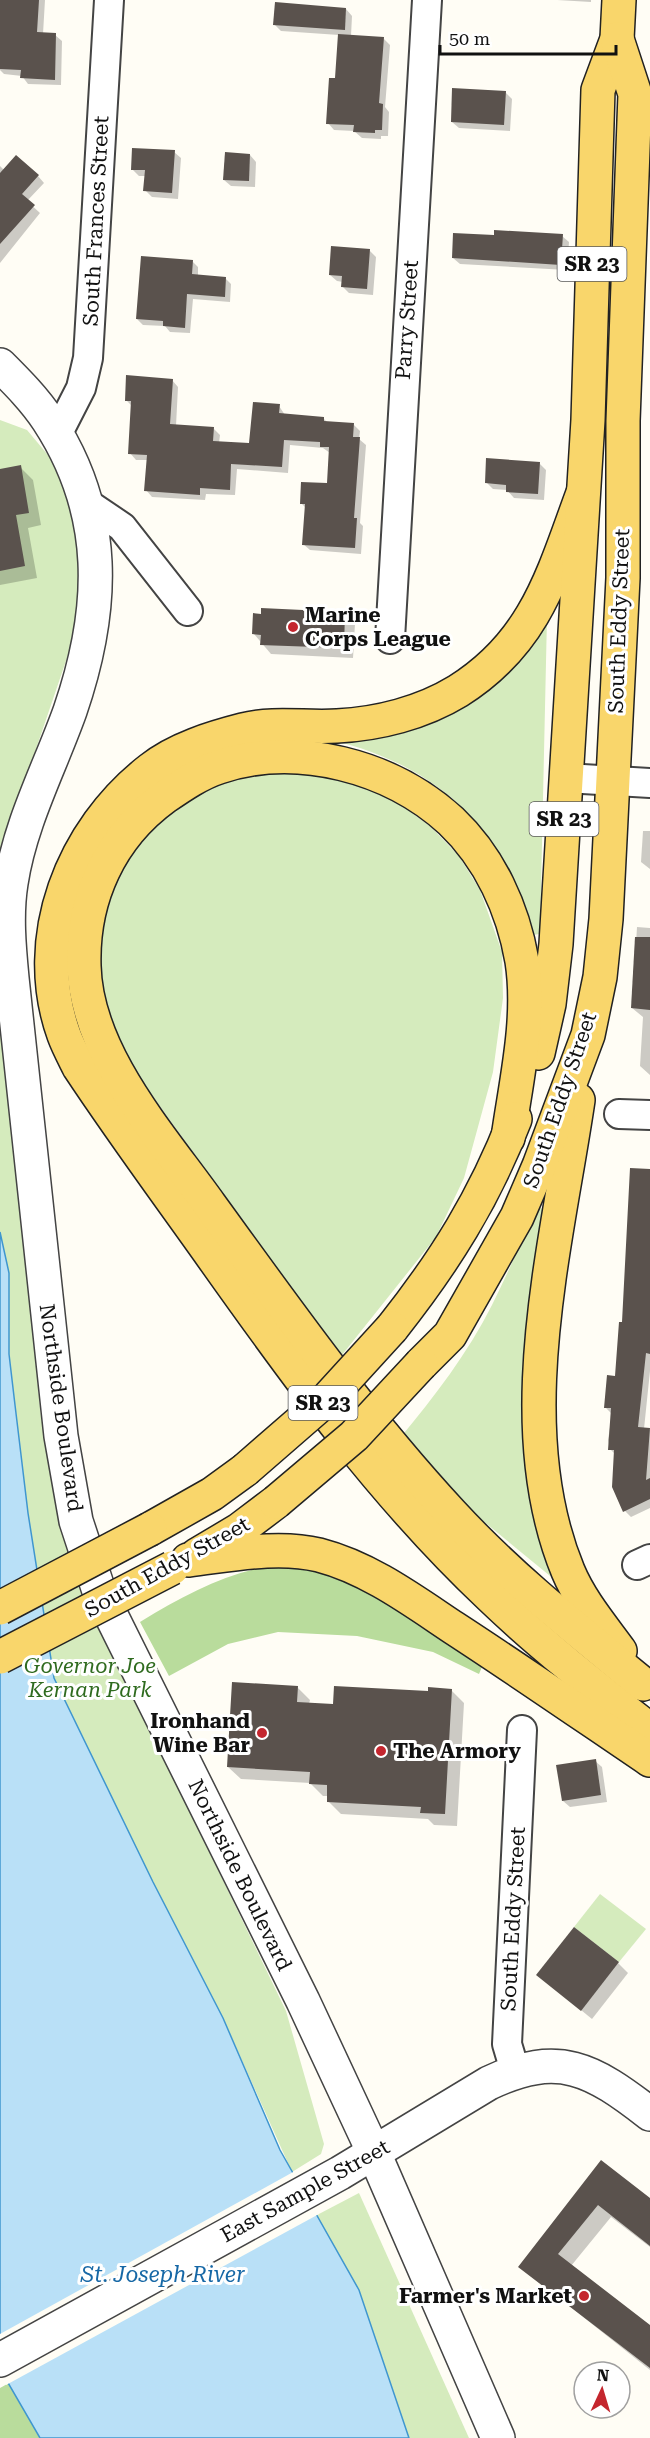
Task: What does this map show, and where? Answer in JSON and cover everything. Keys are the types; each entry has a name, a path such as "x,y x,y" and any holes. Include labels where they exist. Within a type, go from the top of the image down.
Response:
{"main road":[{"name":"South Eddy Street","path":"0,1608 212,1494 246,1470 329,1398 392,1328 440,1265 474,1209 508,1138 533,1074 549,1004 556,944 583,494 598,90 617,39 620,0"},
{"name":"South Eddy Street","path":"0,1657 180,1564 239,1530 354,1436 450,1335 517,1217 539,1166 588,1035 600,977 606,919 623,578 623,456 635,94 617,39"},
{"path":"583,494 548,588 532,619 508,649 483,672 457,691 425,707 392,718 337,726 279,726 246,729 182,751 152,768 123,795 99,824 67,879 52,944 53,975 64,1035 80,1067 294,1372 418,1523 488,1595 589,1682 650,1730"},
{"path":"508,1138 525,1005 522,965 514,926 498,884 482,858 451,822 415,793 378,775 341,764 294,757 254,759 218,767 183,784 150,808 127,830 108,859 91,899 84,965 94,1026 117,1071 313,1347 404,1461 455,1518 569,1624 643,1684 587,1605 569,1572 548,1512 540,1450 544,1341 554,1245 588,1035"},
{"path":"180,1564 293,1551 319,1555 355,1567 395,1589 458,1630 650,1760"}],"street":[{"name":"South Frances Street","path":"57,435 81,388 88,358 109,0"},
{"name":"Parry Street","path":"390,639 427,0"},
{"name":"Northside Boulevard","path":"0,365 47,418 69,455 85,502 95,561 97,597 91,634 70,711 21,845 11,883 9,933 61,1436 76,1521 99,1591 303,2001 374,2153 498,2438"},
{"path":"85,502 122,527 188,611"},
{"path":"566,778 650,783"},
{"path":"619,1114 650,1116"},
{"name":"South Eddy Street","path":"515,2071 507,2044 522,1730"},
{"name":"East Sample Street","path":"0,2360 340,2173 489,2083 515,2071 552,2065 576,2069 595,2077 650,2114"}],"green space":[{"path":"0,420 27,430 58,467 71,495 81,560 81,595 69,652 19,799 0,866"},
{"path":"547,617 540,934 532,935 512,879 503,861 488,837 470,815 426,779 402,765 350,745 322,738 378,731"},
{"path":"285,769 338,775 389,796 431,827 459,856 480,890 502,952 503,998 493,1072 464,1178 436,1237 338,1360 140,1077 115,1033 106,1011 96,968 98,927 110,887 130,852 143,837 187,798 212,784 245,773"},
{"name":"Governor Joe Kernan Park","path":"0,1004 41,1417 62,1532 138,1704 286,2011 324,2144 321,2154 292,2172 223,2018 153,1882 54,1678 28,1513 9,1354 9,1273 0,1232"},
{"path":"537,1208 547,1209 524,1430 526,1474 533,1517 555,1580 454,1497 400,1438 438,1391 483,1323"},
{"path":"292,1562 360,1583 484,1662 479,1674 433,1652 357,1636 278,1632 228,1644 169,1676 140,1622 212,1583 250,1570"},
{"path":"600,1894 646,1929 619,1962 574,1927"},
{"path":"359,2193 469,2438 409,2438 317,2215"},
{"path":"9,2383 40,2438 0,2438 0,2388"}],"water":[{"name":"St. Joseph River","path":"0,1232 9,1273 9,1354 28,1513 54,1678 153,1882 223,2018 280,2150 359,2290 409,2438 40,2438 0,2369"}],"pier":[{"path":"295,2171 319,2214 6,2385 0,2374 0,2334"}],"building":[{"path":"0,0 39,0 37,32 56,33 55,80 20,78 21,70 0,69"},
{"path":"275,2 346,8 345,30 273,25"},
{"path":"338,34 384,37 379,103 383,104 382,130 375,130 375,133 353,132 354,125 326,124 329,78 335,78"},
{"path":"452,88 506,91 504,125 451,122"},
{"path":"132,148 175,150 172,193 143,191 145,170 131,170"},
{"path":"225,152 250,154 249,181 223,180"},
{"path":"16,155 39,175 22,194 35,205 0,244 0,173"},
{"path":"494,230 563,234 561,265 452,258 453,233 494,235"},
{"path":"331,246 370,249 367,289 341,287 342,276 329,275"},
{"path":"141,256 193,260 192,274 226,277 225,297 187,294 185,328 163,326 163,321 136,319"},
{"path":"126,375 173,379 170,424 214,427 213,441 249,443 253,402 280,404 279,413 324,417 324,421 354,423 353,437 360,437 354,518 357,518 355,548 302,545 305,504 300,504 301,482 327,483 329,447 320,447 320,442 284,440 282,467 231,464 230,490 200,488 200,495 144,491 147,455 128,454 131,401 125,401"},
{"path":"486,458 540,462 538,494 506,492 506,485 485,483"},
{"path":"21,465 29,513 16,515 25,566 0,571 0,469"},
{"name":"Marine Corps League","path":"261,608 345,612 344,648 260,645 261,635 252,634 253,613 261,614"},
{"path":"635,937 650,937 650,1010 631,1008"},
{"path":"630,1168 650,1169 650,1354 646,1353 638,1427 650,1428 646,1480 650,1478 650,1499 623,1512 612,1487 614,1450 608,1450 611,1408 604,1408 607,1375 615,1376 619,1322 622,1322"},
{"name":"The Armory","path":"232,1682 298,1686 297,1702 333,1704 334,1686 428,1691 428,1687 452,1689 445,1814 420,1813 421,1807 327,1802 327,1785 309,1784 310,1772 227,1767"},
{"path":"596,1759 601,1795 562,1801 556,1765"},
{"path":"574,1927 619,1962 581,2011 536,1975"},
{"path":"601,2160 650,2198 650,2246 598,2205 558,2254 650,2325 650,2368 518,2267"}],"place":[{"name":"Marine Corps League","path":"293,627"},
{"name":"Ironhand Wine Bar","path":"262,1733"},
{"name":"The Armory","path":"381,1751"},
{"name":"Farmer's Market","path":"584,2296"}]}
